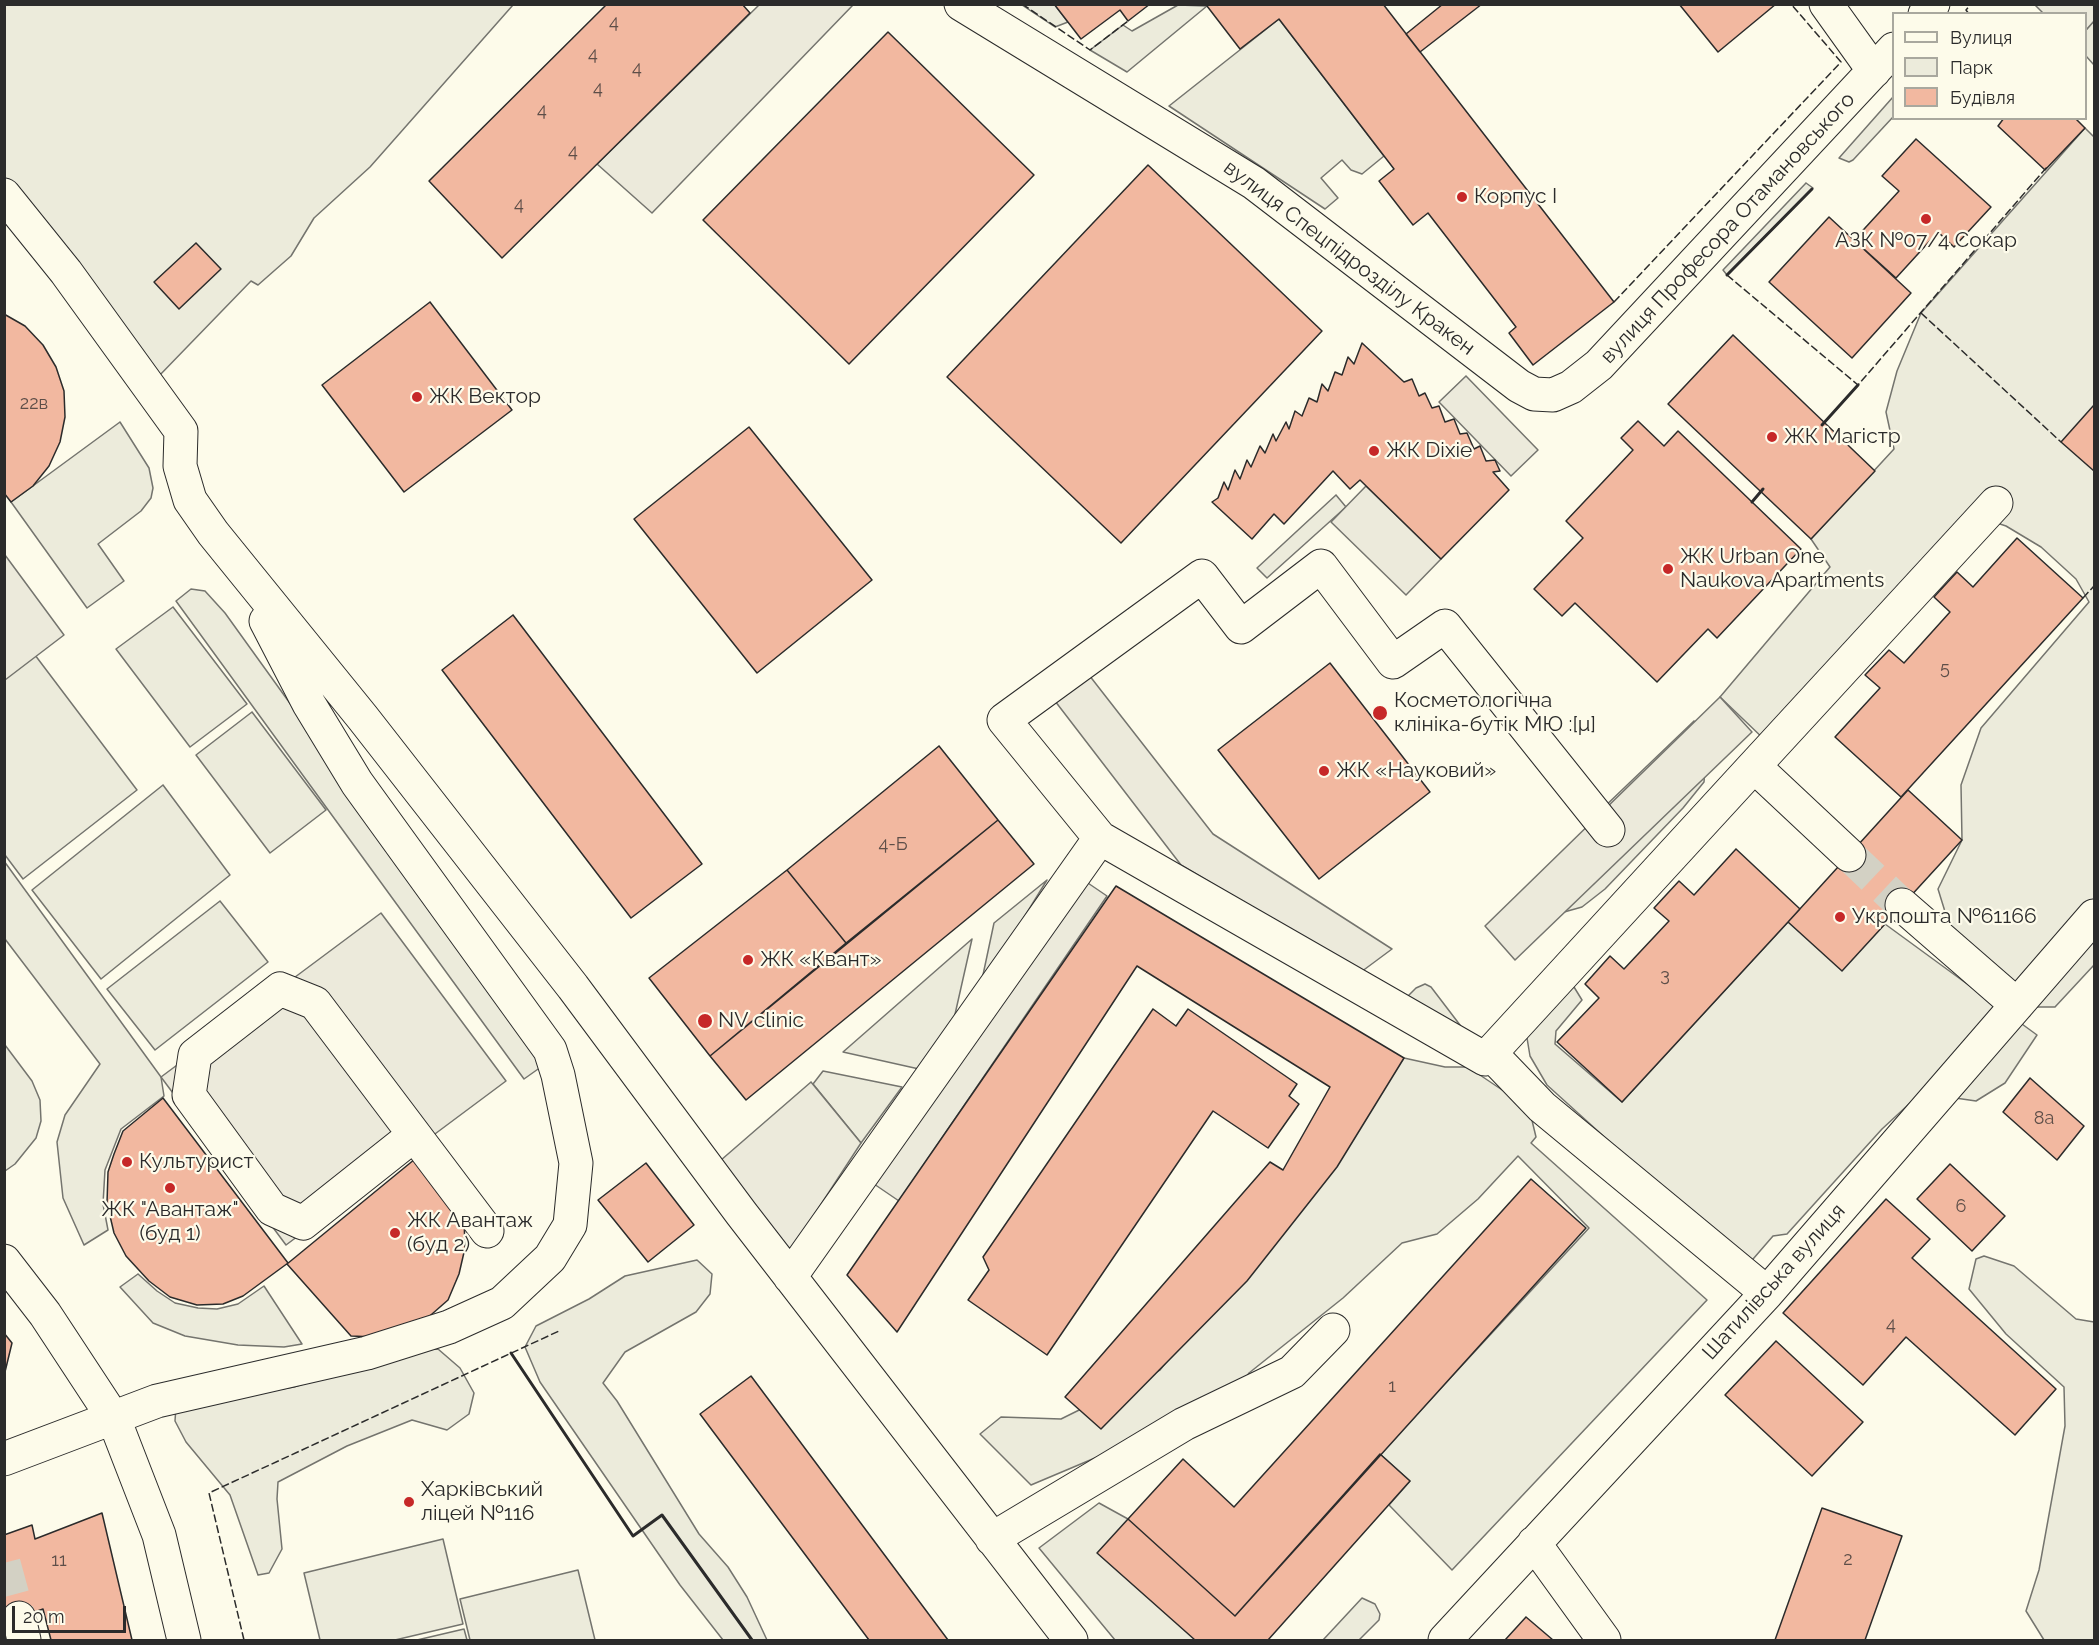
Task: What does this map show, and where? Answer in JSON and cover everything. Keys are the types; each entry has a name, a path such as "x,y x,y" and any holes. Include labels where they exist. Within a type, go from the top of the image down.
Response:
{"street":[{"name":"вулиця Спецпідрозділу Кракен","path":"961,4 1254,183 1519,386 1534,393 1553,395"},
{"path":"1826,4 1884,60"},
{"name":"вулиця Професора Отамановського","path":"1553,395 1571,387 1599,365 1884,60"},
{"path":"4,195 66,272 181,430 180,466 190,500 237,563 363,718 573,987 790,1277 1071,1641"},
{"path":"1608,830 1445,626 1393,663 1321,566 1241,627 1202,576 1004,720 1100,838 1485,1059 1996,503"},
{"path":"4,1459 157,1401 368,1353 449,1327 502,1302 550,1258 570,1225 576,1163 558,1075 550,1050 357,783 309,704 237,563"},
{"path":"1754,766 1849,855"},
{"path":"790,1277 1100,838"},
{"path":"1902,905 2017,1005"},
{"name":"Шатилівська вулиця","path":"1445,1641 1767,1293 2094,916"},
{"path":"414,1135 303,1222 272,1209 189,1095 195,1055 280,989 315,1003 487,1231"},
{"path":"1491,1054 1542,1107 1767,1293"},
{"path":"4,1261 45,1314 114,1419 159,1535 184,1641"},
{"path":"992,1539 1184,1424 1292,1372 1333,1330"},
{"path":"1534,1543 1604,1641"}],"green space":[{"path":"4,5 513,5 370,167 314,218 291,256 258,285 251,281 157,378 5,180"},
{"path":"1022,5 1055,5 1068,22 1055,27"},
{"path":"1178,5 1207,6 1127,72 1090,50 1123,25 1132,31"},
{"path":"1279,19 1384,156 1362,174 1351,170 1342,160 1321,178 1338,198 1325,209 1169,106"},
{"path":"2094,21 2094,65 2087,57 2087,29"},
{"path":"1892,98 1892,118 1853,160 1849,162 1839,158"},
{"path":"2085,128 2094,137 2094,965 2055,1007 2037,1007 1951,931 1938,889 1962,840 1961,785 1981,728 2089,602 2076,579 2041,547 2006,526 1973,515 1767,742 1720,697 1830,567 1811,539 1894,449 1886,412 1897,371 1921,313"},
{"path":"1806,183 1813,188 1727,275 1723,270"},
{"path":"120,422 149,468 153,488 151,498 141,511 98,544 124,581 87,608 11,502"},
{"path":"1336,495 1346,507 1267,578 1257,568"},
{"path":"191,589 205,591 225,613 548,1062 524,1079 176,601"},
{"path":"173,607 247,704 190,747 116,649"},
{"path":"35,655 137,790 23,879 5,855 5,679"},
{"path":"252,712 326,810 270,853 196,755"},
{"path":"1694,721 1702,728 1706,756 1704,782 1683,808 1605,889 1582,907 1557,914 1600,811"},
{"path":"163,785 230,875 101,979 32,890"},
{"path":"4,861 161,1077 164,1096 121,1129 105,1170 103,1204 108,1230 84,1245 63,1198 57,1142 65,1115 100,1064 5,939"},
{"path":"1047,880 980,989 994,923"},
{"path":"220,901 268,962 155,1050 107,989"},
{"path":"1788,922 1885,924 2037,1035 2005,1083 1976,1101 1921,1093 1882,1129 1787,1234 1773,1236 1747,1266 1547,1085 1530,1056 1526,1032 1561,994 1574,987 1582,1000 1556,1031 1555,1044 1622,1102"},
{"path":"972,939 951,1032 919,1069 843,1052"},
{"path":"1425,984 1431,987 1460,1025 1450,1033 1403,1001 1416,988"},
{"path":"5,1045 32,1081 40,1100 41,1121 36,1138 15,1164 5,1171"},
{"path":"1404,1058 1445,1067 1468,1067 1529,1108 1536,1137 1531,1143 1707,1300 1452,1570 1389,1505 1410,1481 1380,1454 1589,1228 1518,1156 1478,1199 1437,1234 1402,1243 1343,1298 1249,1373 1240,1387 1140,1439 1031,1485 980,1434 1001,1417 1061,1419 1160,1370"},
{"path":"823,1071 902,1087 861,1143 813,1084"},
{"path":"1984,1256 2014,1266 2076,1319 2094,1322 2094,1640 2044,1640 2026,1611 2039,1570 2065,1426 2064,1387 2006,1334 1969,1289 1976,1259"},
{"path":"697,1260 712,1274 710,1294 696,1312 625,1352 603,1383 617,1401 699,1534 728,1567 747,1597 767,1640 723,1640 680,1585 540,1382 525,1347 536,1326 589,1299 625,1276"},
{"path":"138,1274 175,1303 198,1308 217,1309 238,1304 264,1286 302,1344 284,1347 238,1345 185,1336 153,1323 120,1287"},
{"path":"438,1349 460,1368 474,1393 469,1414 447,1430 412,1420 347,1446 278,1482 277,1499 282,1549 269,1573 258,1575 230,1495 186,1442 175,1421 176,1406 294,1387 405,1351"},
{"path":"1099,1503 1128,1519 1211,1640 1115,1640 1039,1548"},
{"path":"443,1539 463,1624 395,1640 320,1640 304,1573"},
{"path":"578,1570 595,1640 470,1640 460,1599"},
{"path":"1362,1598 1375,1604 1380,1614 1379,1620 1359,1640 1323,1640"},
{"path":"464,1629 467,1640 417,1640"}],"shaded area":[{"path":"759,5 853,5 652,213 597,164"},
{"path":"2035,5 2094,5 2094,21 2087,29 2087,12 2042,12"},
{"path":"1466,376 1538,450 1511,476 1439,402"},
{"path":"1366,486 1441,559 1406,595 1331,522"},
{"path":"5,555 64,635 5,680"},
{"path":"1089,675 1213,834 1392,949 1361,972 1181,865 1055,701"},
{"path":"1720,697 1752,732 1515,960 1485,926"},
{"path":"1082,879 1107,896 899,1201 874,1184"},
{"path":"381,913 506,1081 286,1245 161,1077"},
{"path":"811,1082 861,1143 786,1258 713,1167"}],"building":[{"path":"607,4 742,4 750,13 502,258 429,181"},
{"path":"1054,4 1150,4 1128,21 1120,10 1081,39"},
{"name":"Корпус І","path":"1208,4 1383,4 1614,302 1533,365 1509,333 1516,327 1428,213 1413,225 1379,181 1394,169 1279,19 1240,49 1207,6"},
{"path":"1443,4 1482,4 1420,52 1406,34"},
{"path":"1679,4 1776,4 1718,52"},
{"path":"888,32 1034,175 849,364 703,220"},
{"path":"2002,120 2077,120 2085,128 2045,170 1998,126"},
{"name":"АЗК №07/4 Сокар","path":"1916,139 1991,207 1954,247 1938,232 1896,278 1854,240 1899,191 1882,176"},
{"path":"1148,165 1322,331 1121,543 947,377"},
{"path":"1829,217 1911,293 1852,358 1769,282"},
{"path":"196,243 221,269 179,309 154,282"},
{"name":"ЖК Вектор","path":"430,302 512,410 404,492 322,385"},
{"path":"4,314 25,326 43,345 56,367 64,391 65,417 60,442 49,466 33,486 11,502 4,493"},
{"name":"ЖК Магістр","path":"1733,335 1875,471 1811,539 1668,404"},
{"name":"ЖК Dixie","path":"1362,343 1404,382 1412,379 1419,396 1425,393 1432,408 1439,406 1445,422 1454,419 1460,434 1467,433 1474,449 1480,446 1486,461 1495,460 1500,471 1493,472 1509,490 1441,559 1360,480 1350,489 1333,471 1284,524 1274,514 1252,539 1212,502 1218,498 1224,482 1228,490 1235,470 1240,479 1247,460 1251,467 1260,446 1265,453 1273,434 1276,441 1286,422 1289,429 1295,411 1302,416 1309,398 1317,402 1322,384 1328,391 1335,372 1342,375 1348,357 1354,364"},
{"path":"2094,405 2094,471 2061,442"},
{"name":"ЖК Urban One Naukova Apartments","path":"1638,421 1664,446 1678,431 1801,549 1717,638 1708,629 1657,682 1575,603 1562,616 1534,589 1583,538 1566,521 1633,450 1621,438"},
{"path":"749,427 872,580 757,673 634,519"},
{"path":"2017,538 2083,598 1901,797 1835,737 1880,688 1865,675 1889,650 1904,663 1950,612 1934,597 1957,572 1973,587"},
{"path":"513,615 702,864 631,918 442,670"},
{"name":"ЖК «Науковий»","path":"1330,663 1430,792 1319,879 1218,750"},
{"path":"939,746 998,820 846,943 787,870"},
{"path":"1908,790 1962,840 1842,971 1788,922"},
{"path":"998,820 1034,864 746,1100 710,1056"},
{"path":"1736,849 1800,909 1622,1102 1557,1042 1599,998 1585,984 1610,956 1624,969 1669,921 1654,908 1679,881 1694,895"},
{"name":"ЖК «Квант»","path":"787,870 846,943 710,1056 649,978"},
{"path":"1116,886 1404,1058 1337,1167 1247,1281 1101,1429 1065,1397 1270,1162 1283,1170 1330,1087 1137,966 897,1332 847,1275"},
{"path":"1153,1009 1176,1026 1188,1009 1297,1084 1289,1096 1299,1104 1268,1148 1213,1111 1047,1355 968,1300 989,1270 983,1257"},
{"path":"2030,1078 2084,1126 2057,1160 2003,1112"},
{"name":"ЖК \"Авантаж\" (буд 1)","path":"163,1098 288,1263 243,1296 223,1304 197,1305 170,1297 149,1281 126,1256 114,1233 107,1203 108,1172 114,1154 123,1131"},
{"name":"ЖК Авантаж (буд 2)","path":"415,1159 464,1218 465,1248 459,1274 448,1300 424,1321 375,1337 351,1336 287,1264"},
{"path":"646,1163 694,1225 648,1262 598,1200"},
{"path":"1950,1164 2005,1216 1972,1251 1917,1199"},
{"path":"1531,1179 1586,1228 1235,1616 1128,1519 1183,1459 1234,1507"},
{"path":"1886,1199 1930,1239 1912,1258 2056,1389 2015,1435 1906,1337 1863,1385 1783,1313"},
{"path":"4,1333 12,1343 4,1376"},
{"path":"1776,1341 1863,1422 1812,1476 1725,1395"},
{"path":"751,1376 948,1640 869,1640 700,1414"},
{"path":"1380,1454 1410,1481 1268,1640 1195,1640 1097,1553 1128,1519 1235,1616"},
{"path":"1822,1508 1902,1536 1865,1640 1775,1640"},
{"path":"102,1513 132,1640 51,1640 43,1609 4,1623 4,1535 32,1525 35,1539"},
{"path":"1526,1617 1553,1640 1505,1640"}],"tunnel":[{"path":"1849,855 1902,905"},
{"path":"4,1563 19,1618"}],"fence":[{"path":"1022,4 1090,50 1128,21"},
{"path":"1614,302 1841,62 1791,4"},
{"path":"1968,12 1966,10 1971,4"},
{"path":"1727,275 1858,385 2047,167"},
{"path":"1921,313 2061,442"},
{"path":"2083,598 2094,586"},
{"path":"244,1640 209,1493 559,1331"}],"wall":[{"path":"1727,275 1812,189"},
{"path":"1822,425 1858,385"},
{"path":"1752,502 1763,489"},
{"path":"511,1353 633,1536 662,1515 752,1640"}],"place":[{"name":"Корпус І","path":"1462,197"},
{"name":"АЗК №07/4 Сокар","path":"1926,219"},
{"name":"ЖК Вектор","path":"417,397"},
{"name":"ЖК Магістр","path":"1772,437"},
{"name":"ЖК Dixie","path":"1374,451"},
{"name":"ЖК Urban One Naukova Apartments","path":"1668,569"},
{"name":"Косметологічна клініка-бутік МЮ :[μ]","path":"1380,713"},
{"name":"ЖК «Науковий»","path":"1324,771"},
{"name":"Укрпошта №61166","path":"1840,917"},
{"name":"ЖК «Квант»","path":"748,960"},
{"name":"NV clinic","path":"705,1021"},
{"name":"Культурист","path":"127,1162"},
{"name":"ЖК \"Авантаж\" (буд 1)","path":"170,1188"},
{"name":"ЖК Авантаж (буд 2)","path":"395,1233"},
{"name":"Харківський ліцей №116","path":"409,1502"}]}
